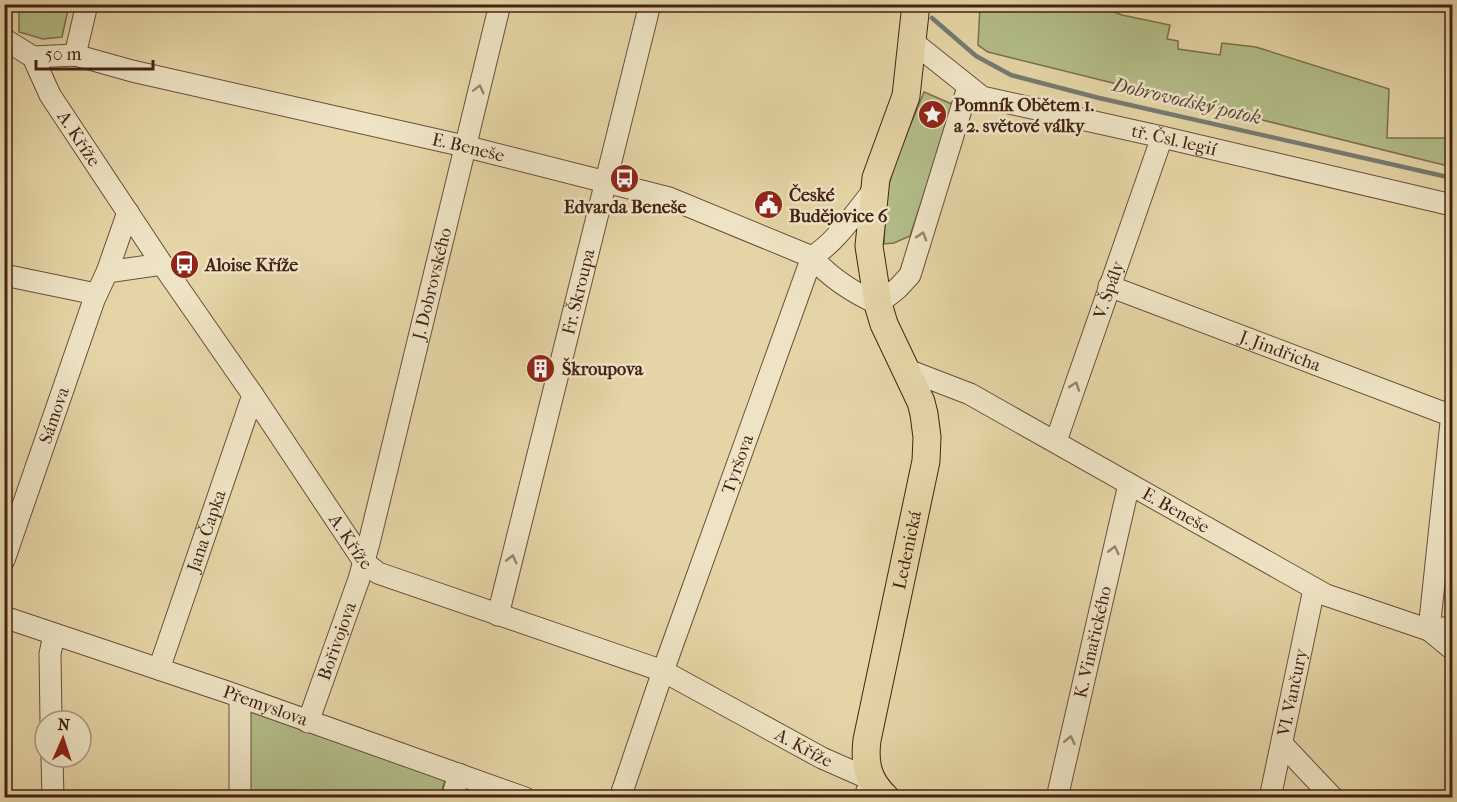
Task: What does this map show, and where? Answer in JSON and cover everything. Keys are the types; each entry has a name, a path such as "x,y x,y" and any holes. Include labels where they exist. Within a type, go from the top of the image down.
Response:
{"main road":[{"name":"Ledenická","path":"874,792 866,767 867,740 927,449 924,414 889,337 878,304 869,246 873,191 883,154 906,96 916,4"}],"street":[{"path":"75,55 87,4"},
{"name":"J. Dobrovského","path":"364,562 500,4"},
{"name":"Fr. Škroupa","path":"498,615 650,4"},
{"path":"4,39 33,57"},
{"name":"tř. Čsl. legií","path":"913,42 982,97 1452,205"},
{"name":"E. Beneše","path":"33,57 75,55 138,72 464,146 669,198 812,257 825,272 858,295 878,304"},
{"name":"A. Kříže","path":"33,57 50,96 162,264 253,394 364,562 378,573 663,671 822,758 874,792"},
{"path":"878,304 910,275 968,87"},
{"name":"V. Špály","path":"1056,441 1162,137"},
{"name":"Ledenická","path":"812,257 833,239 873,191"},
{"name":"Sámova","path":"4,560 96,294 107,272 128,212"},
{"name":"Tyršova","path":"620,798 663,671 812,257"},
{"path":"107,272 162,264"},
{"path":"4,275 96,294"},
{"name":"J. Jindřicha","path":"1109,286 1452,415"},
{"name":"E. Beneše","path":"905,369 970,394 1326,595 1429,630 1452,627"},
{"name":"Jana Čapka","path":"159,669 253,394"},
{"path":"1452,415 1429,630 1452,649"},
{"name":"K. Vinařického","path":"1057,798 1129,484"},
{"name":"Bořivojova","path":"308,722 364,562"},
{"name":"Vl. Vančury","path":"1270,798 1314,588"},
{"name":"Přemyslova","path":"4,617 240,697 525,798"},
{"path":"51,709 50,654 54,634"},
{"path":"240,697 240,798"},
{"path":"1282,744 1333,798"},
{"path":"52,769 53,798"},
{"path":"452,798 459,774"}],"green space":[{"path":"19,5 69,5 62,37 43,39 19,32"},
{"path":"980,5 1095,5 1122,15 1170,25 1167,39 1178,41 1178,49 1220,55 1222,43 1256,47 1389,89 1387,138 1452,138 1452,167 988,52 978,45"},
{"path":"924,92 954,105 910,236 894,243 884,244 886,195 896,160"},
{"path":"245,710 445,780 440,797 245,797"}],"waterway":[{"name":"Dobrovodský potok","path":"932,18 976,56 1011,75 1099,98 1452,178"}],"place":[{"name":"Pomník Obětem 1. a 2. světové války","path":"933,115"},
{"name":"Edvarda Beneše","path":"625,178"},
{"name":"České Budějovice 6","path":"768,205"},
{"name":"Aloise Kříže","path":"184,265"},
{"name":"Škroupova","path":"541,369"}]}
